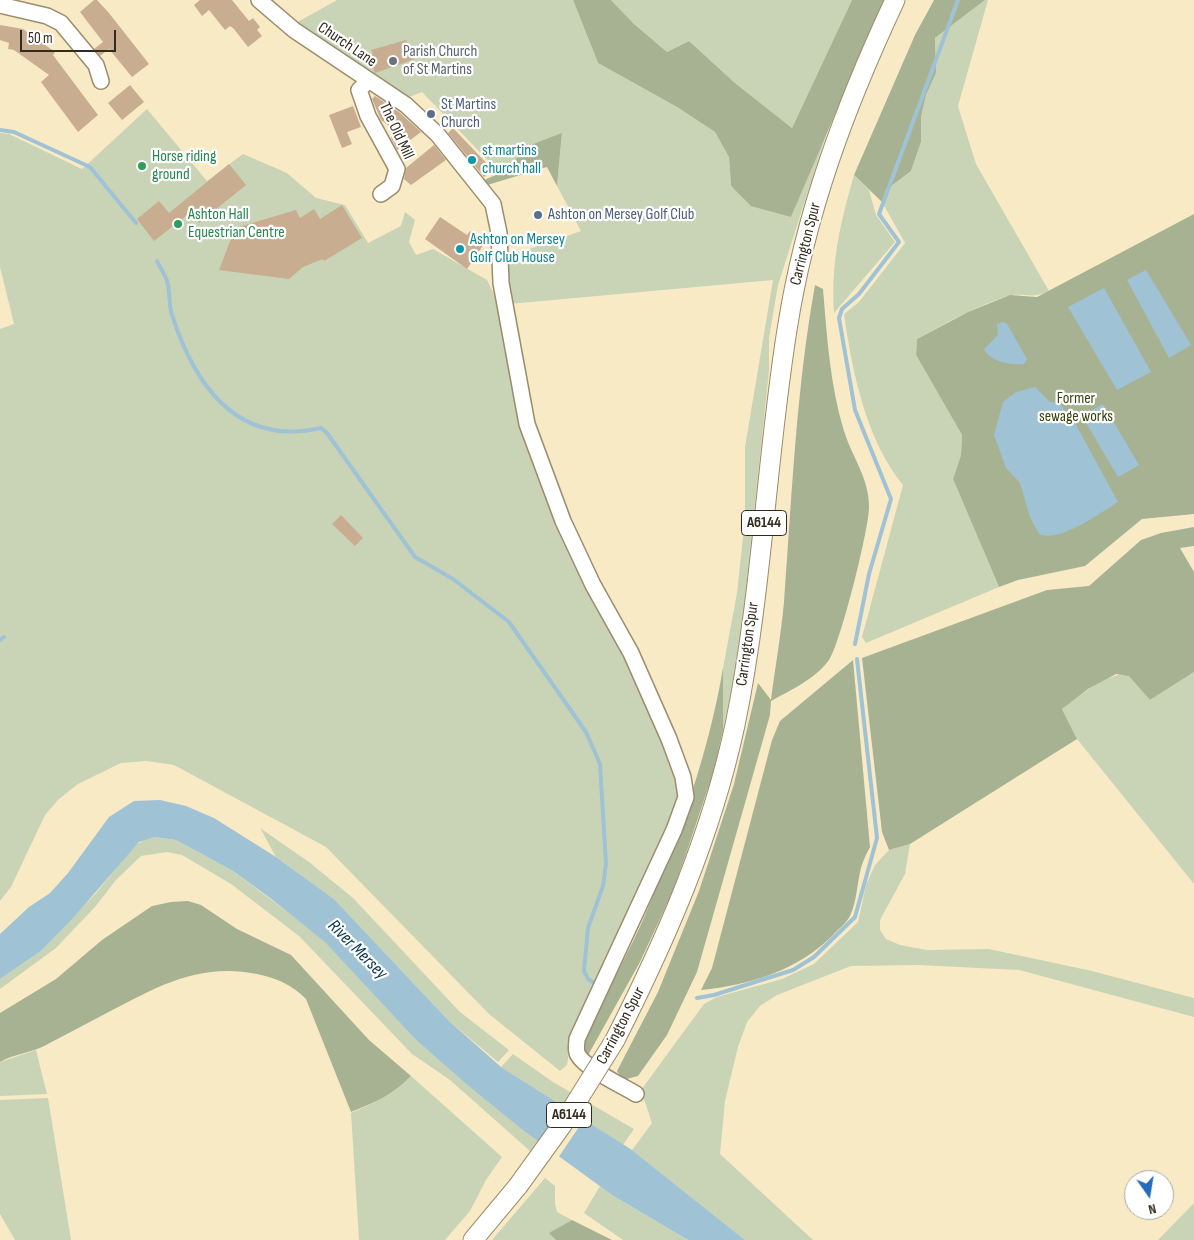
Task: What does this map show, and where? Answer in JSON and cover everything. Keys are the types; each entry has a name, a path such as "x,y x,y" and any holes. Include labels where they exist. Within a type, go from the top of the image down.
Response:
{"main road":[{"name":"Carrington Spur","path":"474,1240 518,1186 562,1125 615,1040 684,895 713,806 732,736 750,646 787,330 804,246 829,156 860,73 895,0"}],"street":[{"name":"Church Lane","path":"259,0 294,30 368,81 387,91 424,120 476,180 493,204 499,233 498,262 527,424 548,487 593,585 642,678 683,777 686,797 674,830 577,1039 576,1051 581,1058 610,1079 636,1094"},
{"path":"0,5 46,16 61,23 96,65 100,81"},
{"name":"The Old Mill","path":"368,81 359,90 368,116 397,169 392,186 381,194"}],"green space":[{"path":"337,0 573,0 598,63 677,107 715,132 729,156 731,187 791,217 828,129 778,285 769,338 769,371 739,656 723,730 723,668 737,593 745,518 745,447 773,280 509,304 504,258 581,231 557,186 562,134 533,144 500,173 422,92 409,97 371,78 296,23"},
{"path":"573,0 611,0 634,24 667,52 689,41 735,83 792,128 852,0 884,0 791,217 751,206 731,186 729,157 715,132 677,107 598,63"},
{"path":"611,0 852,0 792,128 735,83 689,41 667,52 634,24"},
{"path":"934,0 985,0 935,38 936,73 926,95 921,117 921,142 911,171 886,190 882,202 854,175 915,35"},
{"path":"985,0 988,0 958,106 976,164 1049,291 1037,295 1008,296 961,315 917,339 916,355 962,435 961,455 953,479 999,587 866,643 862,637 903,485 890,467 870,426 856,381 844,314 859,302 905,243 882,202 886,190 911,171 921,142 921,117 926,95 936,73 935,38"},
{"path":"147,109 207,181 243,154 287,173 316,198 345,205 368,243 401,226 405,212 415,220 409,242 416,255 433,249 487,280 496,298 526,429 626,653 678,777 680,800 572,1036 567,1065 560,1071 489,1014 326,847 174,765 146,761 121,763 78,784 59,799 45,815 11,887 0,901 0,329 14,324 0,267 0,133 9,134 82,169"},
{"path":"562,133 557,186 547,167 484,186 482,181 500,173 533,144"},
{"path":"854,175 869,190 876,215 895,242 834,313 835,259"},
{"name":"Former sewage works","path":"1194,214 1194,514 1142,519 1085,566 1018,580 999,587 953,479 961,455 962,435 916,355 917,339 968,312 1010,295 1037,297"},
{"path":"815,285 823,289 830,361 839,414 847,441 863,477 868,496 868,518 860,560 847,610 829,660 810,678 771,701 770,715 697,972 667,1035 638,1076 623,1080 617,1071 658,992 699,891 734,784 758,683 771,700 784,602 803,364"},
{"path":"1194,527 1194,546 1180,548 1194,572 1194,672 1150,700 1129,676 1116,674 1088,689 1062,709 1077,739 910,844 889,850 882,832 862,658 1047,590 1089,586 1141,540 1161,533"},
{"path":"853,660 870,847 862,865 850,916 821,946 790,966 756,980 701,990 712,968 772,740 780,721"},
{"path":"723,668 723,730 714,770 687,851 672,893 640,962 587,1057 581,1049 583,1037 641,924 683,820 710,730"},
{"path":"1194,672 1194,884 1077,739 1062,709 1094,685 1114,676 1123,674 1130,676 1150,700"},
{"path":"260,828 309,862 353,898 460,1012 509,1050 498,1062 449,1021 334,899 276,857"},
{"path":"154,837 176,840 233,871 325,941 416,1040 465,1083 538,1140 530,1151 450,1080 412,1054 299,936 231,884 182,855 167,852 141,856 116,880 95,907 56,948 0,989 0,979 41,951 97,892 134,846"},
{"path":"910,844 905,874 880,920 880,930 886,939 900,945 927,950 989,949 1092,971 1194,998 1194,1017 1019,970 918,965 851,966 777,995 760,1006 747,1022 738,1047 725,1101 720,1154 813,1240 745,1240 632,1150 652,1123 641,1090 704,1004 717,997 782,979 814,964 858,922 866,885 875,865 889,850"},
{"path":"188,901 201,905 237,929 291,955 369,1040 411,1076 398,1088 383,1097 351,1112 306,999 290,986 278,980 257,974 235,971 215,972 177,980 159,987 40,1048 0,1062 0,1013 56,979 102,940 152,906"},
{"path":"36,1050 47,1094 0,1096 0,1062"},
{"path":"513,1054 553,1082 634,1129 623,1145 501,1067"},
{"path":"411,1076 502,1157 486,1180 470,1211 445,1240 359,1240 351,1113 391,1093"},
{"path":"48,1098 71,1240 15,1240 0,1214 0,1100"},
{"path":"545,1178 555,1186 557,1212 572,1220 550,1233 556,1240 492,1240"},
{"path":"600,1186 688,1240 623,1240 584,1213"},
{"path":"1194,1203 1194,1240 1158,1240"},
{"path":"572,1220 612,1240 556,1240 549,1233"}],"water":[{"path":"1146,270 1191,345 1169,358 1127,280"},
{"path":"1104,288 1151,372 1117,390 1068,307"},
{"path":"1003,322 1007,324 1027,359 1024,364 1013,364 996,360 984,349 998,335 997,324"},
{"path":"1035,387 1050,402 1059,403 1075,423 1118,502 1068,531 1048,536 1039,534 1030,517 1020,483 1006,468 994,435 1003,402 1016,392"},
{"path":"1103,404 1139,465 1118,477 1082,416"},
{"name":"River Mersey","path":"160,800 186,806 214,818 276,857 334,899 449,1021 501,1067 632,1150 745,1240 688,1240 612,1195 523,1130 416,1040 325,942 233,871 176,840 154,837 139,842 74,917 41,951 0,979 0,934 29,907 50,893 68,873 109,817 134,801"}],"pier":[{"path":"562,1105 585,1118 558,1158 538,1143"}],"building":[{"path":"94,0 97,0 109,13 149,64 132,77 109,49 100,56 94,49 103,42 80,12"},
{"path":"200,0 232,0 249,21 253,18 260,27 257,30 262,36 248,47 230,26 225,30 209,10 202,16 194,5"},
{"path":"0,25 23,29 55,52 53,55 98,115 78,132 41,82 49,75 14,50 8,49 9,43 0,40"},
{"name":"Parish Church of St Martins","path":"406,40 415,59 375,73 369,56 373,54 371,50"},
{"path":"130,85 144,102 122,120 108,103"},
{"path":"375,96 399,112 421,132 397,150 391,138 397,132 381,120 372,99"},
{"path":"353,106 361,127 347,132 352,144 342,148 329,115"},
{"path":"453,128 493,170 484,177 448,133"},
{"path":"434,145 446,160 411,185 404,179 406,168"},
{"path":"229,164 246,185 199,223 191,212 154,241 137,219 159,201 169,213"},
{"path":"342,205 362,238 324,261 323,259 303,267 289,279 219,270 235,228 296,210 300,218 314,209 320,219"},
{"name":"Ashton on Mersey Golf Club House","path":"440,217 467,235 470,231 486,241 467,269 425,239"},
{"path":"341,515 363,538 355,546 332,524"}],"waterway":[{"path":"855,644 869,574 891,499 855,410 839,318 842,309 859,294 899,242 879,214 958,0"},
{"path":"0,130 14,132 90,167 136,223"},
{"path":"157,261 167,282 171,312 182,341 193,365 207,387 224,405 243,419 266,428 291,432 321,428 327,433 415,557 453,579 509,622 586,732 600,764 606,864 603,886 588,928 584,971 588,979 594,983"},
{"path":"0,640 4,637"},
{"path":"697,998 714,995 793,970 814,957 855,917 877,838 857,659"}],"place":[{"name":"Parish Church of St Martins","path":"393,61"},
{"name":"St Martins Church","path":"431,114"},
{"name":"st martins church hall","path":"472,160"},
{"name":"Horse riding ground","path":"142,166"},
{"name":"Ashton on Mersey Golf Club","path":"538,215"},
{"name":"Ashton Hall Equestrian Centre","path":"178,224"},
{"name":"Ashton on Mersey Golf Club House","path":"460,249"}]}
